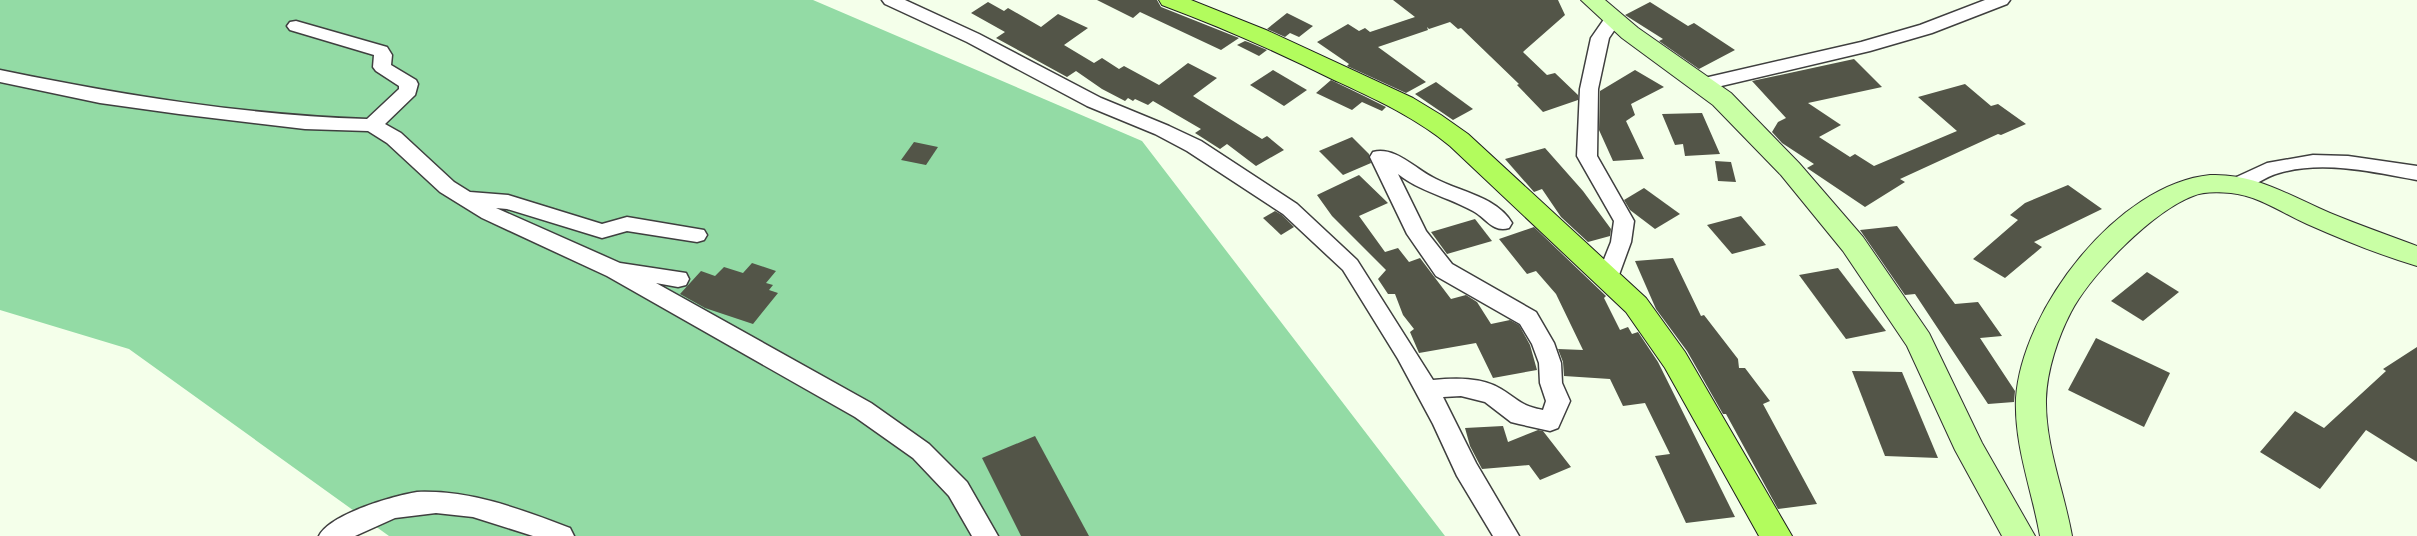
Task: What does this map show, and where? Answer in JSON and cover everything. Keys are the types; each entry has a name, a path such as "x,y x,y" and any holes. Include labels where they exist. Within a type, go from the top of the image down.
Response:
{"main road":[{"path":"1170,0 1302,53 1412,107 1440,124 1608,277 1636,305 1675,360 1776,536"}],"street":[{"path":"890,0 973,38 1094,102 1186,142 1290,209 1350,265 1427,389 1466,469 1506,536"},
{"path":"1592,0 1613,19 1700,85 1722,99 1777,156 1853,244 1919,341 1970,450 2018,536"},
{"path":"1700,85 1864,47 1926,29 2001,0"},
{"path":"1608,277 1620,242 1624,221 1588,156 1589,89 1600,38 1613,19"},
{"path":"296,26 381,51 383,55 382,68 410,84 408,91 372,125"},
{"path":"0,76 100,97 179,108 305,123 372,125 394,138 447,188 519,228 608,267 863,410 921,450 958,489 984,536"},
{"path":"1427,389 1461,386 1492,396 1520,415 1550,421 1558,401 1551,383 1550,363 1542,343 1528,318 1444,270 1417,234 1380,157 1393,159 1416,177 1447,193 1479,204 1502,224"},
{"path":"2237,185 2277,166 2304,163 2362,165 2417,173"},
{"path":"2056,536 2034,438 2032,408 2033,383 2051,322 2057,310 2081,276 2108,247 2166,198 2185,188 2237,185 2257,189 2316,218 2417,256"},
{"path":"447,188 475,199 508,202 602,231 627,224 697,235"},
{"path":"608,267 678,278"},
{"path":"332,536 386,512 417,503 474,506 521,519 561,536"}],"green space":[{"path":"0,0 813,0 1142,141 1445,536 389,536 129,349 0,310"}],"building":[{"path":"1097,0 1157,0 1161,7 1239,38 1221,50 1140,12 1133,18"},
{"path":"1393,0 1558,0 1565,15 1523,52 1547,75 1555,73 1578,95 1578,100 1543,112 1517,85 1519,84 1461,28 1458,29 1450,22 1429,29 1427,27 1428,30 1378,47 1426,82 1406,93 1347,66 1349,64 1317,42 1348,24 1359,31 1365,28 1370,32 1415,17"},
{"path":"988,2 1004,11 1008,8 1041,27 1058,14 1088,28 1064,45 1094,63 1102,58 1119,69 1124,66 1159,85 1188,63 1217,78 1193,96 1262,139 1267,136 1284,150 1256,166 1227,144 1220,149 1195,133 1201,129 1153,101 1148,105 1135,99 1133,101 1128,98 1125,101 1102,89 1076,71 1067,77 996,38 1005,32 971,13"},
{"path":"1650,2 1688,26 1694,23 1735,50 1699,69 1659,41 1663,39 1625,15"},
{"path":"1287,13 1313,26 1299,37 1290,33 1285,37 1267,29"},
{"path":"1245,41 1267,50 1259,56 1237,45"},
{"path":"1854,59 1882,87 1808,103 1841,125 1819,137 1850,157 1855,154 1874,166 1957,131 1918,97 1965,84 1991,106 1998,104 2026,124 2001,135 1998,134 1900,179 1905,182 1865,207 1807,168 1814,164 1782,143 1772,132 1778,122 1786,118 1752,81"},
{"path":"1273,70 1307,90 1284,106 1250,85"},
{"path":"1635,70 1664,87 1631,104 1635,115 1626,121 1644,159 1613,161 1599,130 1600,91"},
{"path":"1331,80 1386,107 1382,111 1362,102 1352,110 1316,93"},
{"path":"1436,82 1473,109 1453,120 1415,94"},
{"path":"1702,113 1720,154 1685,156 1683,144 1675,145 1662,114"},
{"path":"1352,137 1369,154 1371,163 1343,175 1319,151"},
{"path":"914,142 938,147 926,165 901,160"},
{"path":"1545,148 1583,191 1611,229 1610,236 1588,242 1561,217 1542,189 1534,192 1505,159"},
{"path":"1715,161 1731,162 1736,182 1718,181"},
{"path":"1359,175 1388,203 1359,216 1385,252 1398,248 1409,262 1420,258 1451,299 1466,295 1477,302 1491,324 1510,320 1519,325 1530,345 1537,370 1493,378 1476,343 1419,353 1410,332 1414,329 1403,315 1395,294 1388,294 1378,279 1386,270 1332,216 1317,195"},
{"path":"2068,185 2102,209 2034,242 2042,247 2005,278 1973,259 2018,220 2010,215 2025,203"},
{"path":"1644,188 1680,214 1655,229 1630,210 1624,200"},
{"path":"1275,211 1294,227 1281,235 1263,218"},
{"path":"1741,216 1766,245 1732,254 1707,225"},
{"path":"1475,219 1492,241 1447,254 1431,232"},
{"path":"1897,226 1955,304 1978,302 2002,336 1980,338 2015,391 2014,402 1988,404 1915,294 1905,295 1860,230"},
{"path":"1534,227 1606,296 1604,298 1620,330 1628,327 1632,334 1638,332 1658,362 1735,517 1686,523 1655,456 1670,454 1645,403 1623,406 1610,379 1564,376 1563,362 1558,349 1583,350 1556,294 1536,271 1527,274 1499,239"},
{"path":"1673,258 1701,316 1704,315 1738,359 1739,368 1745,368 1770,401 1763,404 1817,504 1778,509 1726,414 1723,414 1687,351 1656,309 1635,261"},
{"path":"752,263 776,271 766,283 773,285 769,290 778,293 753,324 705,308 680,294 701,271 715,276 724,267 743,273"},
{"path":"1838,268 1886,331 1846,339 1799,275"},
{"path":"2147,272 2179,292 2143,321 2111,301"},
{"path":"2096,338 2170,373 2144,427 2068,390"},
{"path":"2417,347 2417,462 2366,430 2320,489 2260,452 2295,411 2324,428 2386,371 2383,369"},
{"path":"1852,371 1902,372 1938,458 1885,456"},
{"path":"1503,426 1508,442 1538,430 1543,431 1571,467 1540,480 1529,465 1482,469 1470,446 1465,428"},
{"path":"1035,436 1089,536 1021,536 982,458"}]}
